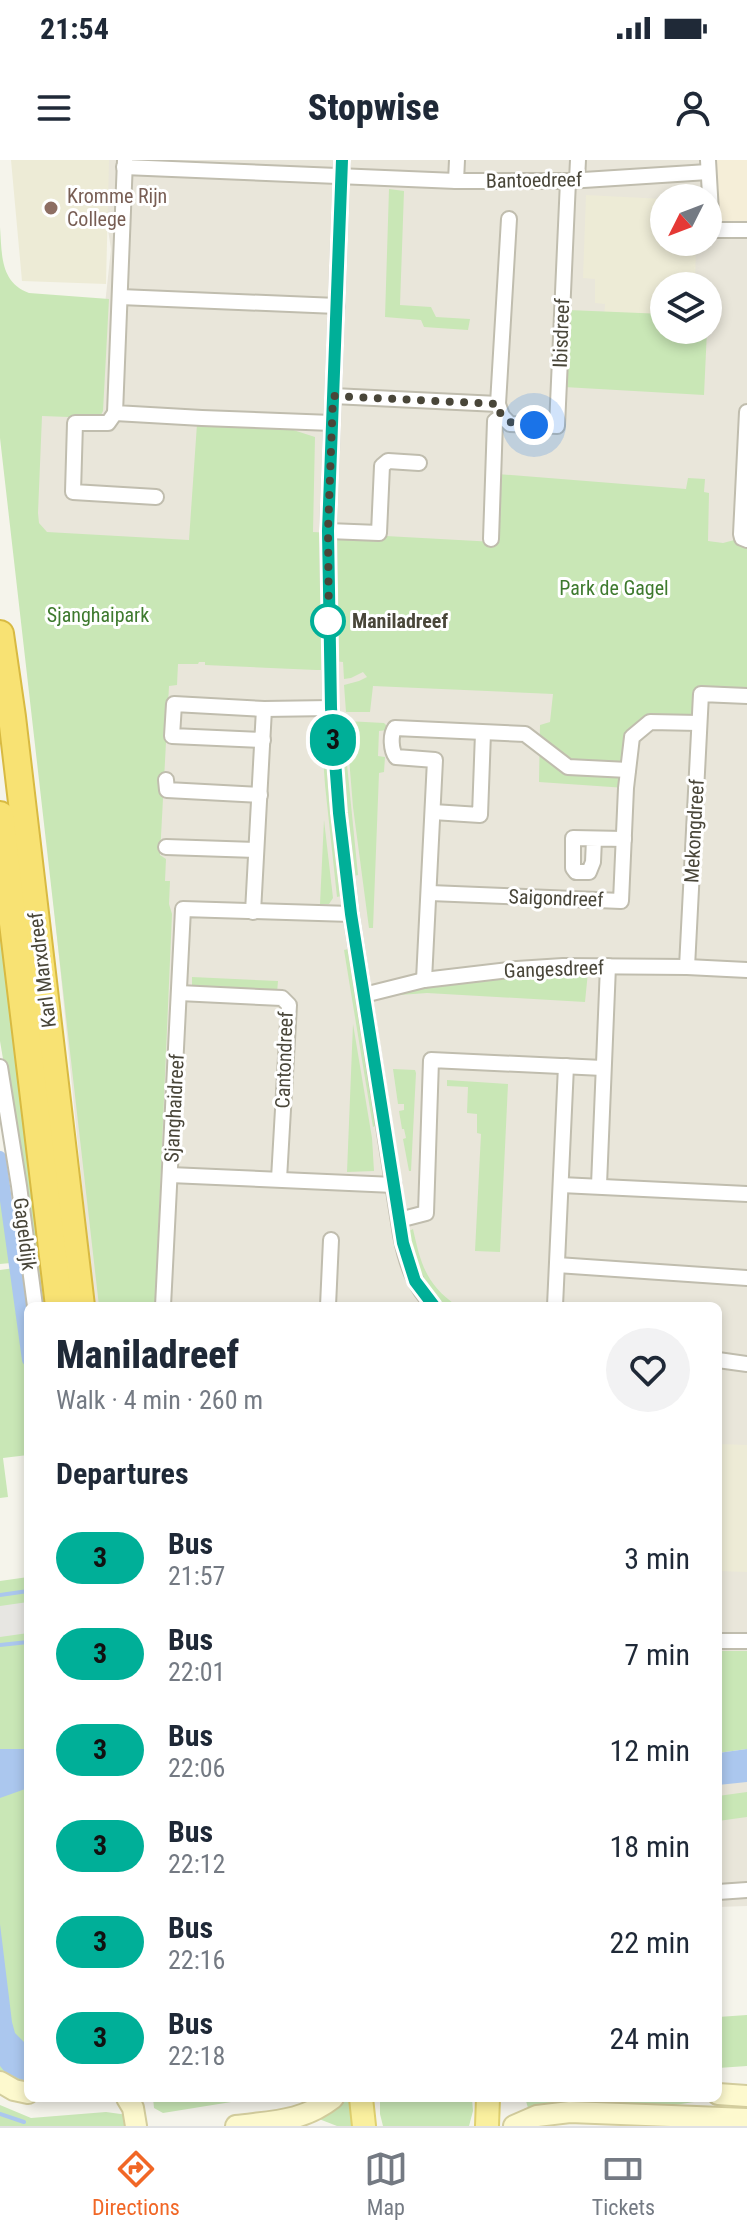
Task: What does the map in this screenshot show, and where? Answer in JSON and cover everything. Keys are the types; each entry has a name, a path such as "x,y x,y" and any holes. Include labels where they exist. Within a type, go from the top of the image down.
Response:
{"highway":[{"name":"Karl Marxdreef","path":"0,634 81,1302"},
{"name":"Karl Marxdreef","path":"0,815 59,1302"}],"main road":[{"path":"0,2082 24,2092"},
{"path":"722,2094 747,2096"},
{"path":"129,2102 136,2126"},
{"path":"236,2126 298,2118 327,2102"},
{"path":"361,2102 364,2126"},
{"path":"487,2126 488,2102"},
{"path":"514,2126 537,2116 570,2112 747,2119"},
{"path":"298,2118 324,2126"}],"street":[{"path":"342,160 328,531 331,708 339,813 351,914 399,1220 411,1271 431,1302"},
{"path":"456,181 457,160"},
{"path":"573,180 578,160"},
{"path":"125,163 115,408 108,423 75,423 73,492 156,497"},
{"name":"Bantoedreef","path":"125,163 456,181 573,180 708,166"},
{"path":"708,166 712,230 747,230"},
{"name":"Ibisdreef","path":"500,410 510,424 557,426 573,180"},
{"path":"491,539 495,421 500,410 509,219"},
{"path":"120,297 337,306"},
{"path":"333,396 500,410"},
{"path":"115,408 332,423"},
{"path":"745,539 747,412"},
{"path":"328,531 379,533 382,466 388,461 419,463"},
{"name":"Mekongdreef","path":"687,967 701,694 747,696"},
{"path":"263,740 172,736 174,704 264,709 331,708"},
{"path":"264,709 253,912 351,914"},
{"name":"Saigondreef","path":"430,893 621,901 632,737 650,722 699,723"},
{"path":"424,980 435,760 396,757 393,752 395,728 525,734 568,767 628,770"},
{"path":"433,812 480,815 483,733"},
{"path":"166,780 167,790 260,795"},
{"path":"594,839 624,839"},
{"path":"166,847 256,850"},
{"name":"Sjanghaidreef","path":"163,1302 183,909 253,912"},
{"path":"599,1185 608,966"},
{"name":"Gangesdreef","path":"364,995 424,980 517,969 608,966 747,970"},
{"name":"Cantondreef","path":"179,993 282,998 289,1005 279,1179"},
{"path":"399,1220 426,1213 431,1060 603,1068"},
{"path":"555,1302 566,1066"},
{"name":"Gageldijk","path":"0,1067 34,1302"},
{"path":"170,1175 394,1185"},
{"path":"561,1185 747,1194"},
{"path":"328,1302 331,1240"},
{"path":"557,1265 747,1278"},
{"path":"722,1361 747,1364"},
{"path":"722,1641 747,1641"},
{"path":"722,1892 747,1890"}],"shaded area":[{"path":"11,160 109,160 106,284 22,281"},
{"path":"97,160 712,160 747,225 747,551 24,563 13,402 95,397 111,249"},
{"path":"712,160 747,160 747,225 722,224 722,184 714,184"},
{"path":"586,195 650,198 650,256 696,256 695,272 650,272 650,321 604,319 605,304 595,303 595,279 583,278"},
{"path":"36,635 747,678 747,1694 722,1692 722,1302 94,1302 49,857"},
{"path":"722,1444 747,1445 747,1572 722,1571"},
{"path":"24,1603 24,1634 0,1637 0,1606"},
{"path":"747,1782 747,1906 722,1907 722,1783"}],"green space":[{"path":"389,189 404,191 400,305 431,307 436,317 470,319 468,330 424,327 421,320 385,317"},
{"path":"0,227 4,266 20,288 29,293 109,299 101,415 95,418 42,416 38,513 39,523 47,532 189,540 197,424 262,420 315,437 313,532 495,542 497,474 686,489 688,478 705,479 704,492 709,493 708,541 747,540 747,695 701,694 699,723 650,722 632,737 626,788 539,782 540,725 550,722 553,694 373,686 370,712 346,712 344,685 367,677 363,672 344,679 343,662 321,660 321,670 205,665 205,662 178,664 177,685 169,686 160,855 166,859 165,881 170,881 172,914 155,1302 99,1302 0,438"},
{"path":"568,310 650,313 650,344 706,344 704,395 564,387"},
{"path":"346,721 384,723 388,727 388,730 379,731 378,756 385,757 384,772 379,773 373,928 369,928 353,807"},
{"path":"339,724 343,724 358,875 354,876"},
{"path":"324,727 341,896 337,897 325,785 321,728"},
{"path":"324,820 333,898 329,904 320,904"},
{"path":"0,870 52,1302 39,1302 0,1041"},
{"path":"348,949 373,1105 373,1127 344,950"},
{"path":"588,972 585,1002 427,993 386,996 461,982"},
{"path":"192,977 278,981 277,993 192,988"},
{"path":"353,1024 372,1138 374,1171 347,1172"},
{"path":"393,1069 415,1070 416,1073 411,1171 399,1111 404,1110 404,1104 398,1104"},
{"path":"447,1080 508,1084 500,1252 475,1251 481,1134 477,1133 477,1114 467,1113 468,1087 447,1086"},
{"path":"9,1192 18,1260 0,1264 0,1193"},
{"path":"413,1229 426,1273 438,1290 452,1302 440,1302 424,1281 415,1263 407,1232"},
{"path":"29,1266 29,1302 24,1302 24,1455 3,1458 8,1497 0,1498 0,1270"},
{"path":"24,1578 24,2084 0,2070 0,1581"},
{"path":"722,1651 747,1651 747,1749 722,1752"},
{"path":"747,1792 747,1817 722,1820 722,1795"},
{"path":"747,2015 747,2066 722,2068 722,2017"},
{"path":"153,2102 231,2102 163,2113 154,2108"},
{"path":"342,2102 352,2102 354,2126 337,2126 319,2119"},
{"path":"380,2102 472,2102 469,2126 383,2126"},
{"path":"526,2102 694,2102 662,2107 529,2111"},
{"path":"0,2105 31,2118 106,2112 128,2115 130,2126 0,2126"}],"water":[{"path":"0,1749 24,1749 24,1789 0,1798"},
{"path":"747,1749 747,1782 722,1785 722,1752"},
{"path":"0,1924 12,2022 15,2033 24,2042 24,2081 5,2072 0,2066"}],"waterway":[{"path":"0,1157 24,1331"},
{"path":"0,1595 24,1592"},
{"path":"0,1645 24,1642"},
{"path":"0,2114 24,2122"}],"bus line":[{"name":"3","path":"342,160 327,581 337,789 356,945 403,1243 415,1281 431,1302"}],"place":[{"name":"Kromme Rijn College","path":"51,208"},
{"name":"Maniladreef","path":"328,621"}],"route":[{"path":"328,621 329,630 327,581 333,396 498,404 498,410 510,424 534,425"}],"park label":[{"name":"Park de Gagel","path":"614,588"},
{"name":"Sjanghaipark","path":"98,615"}]}
